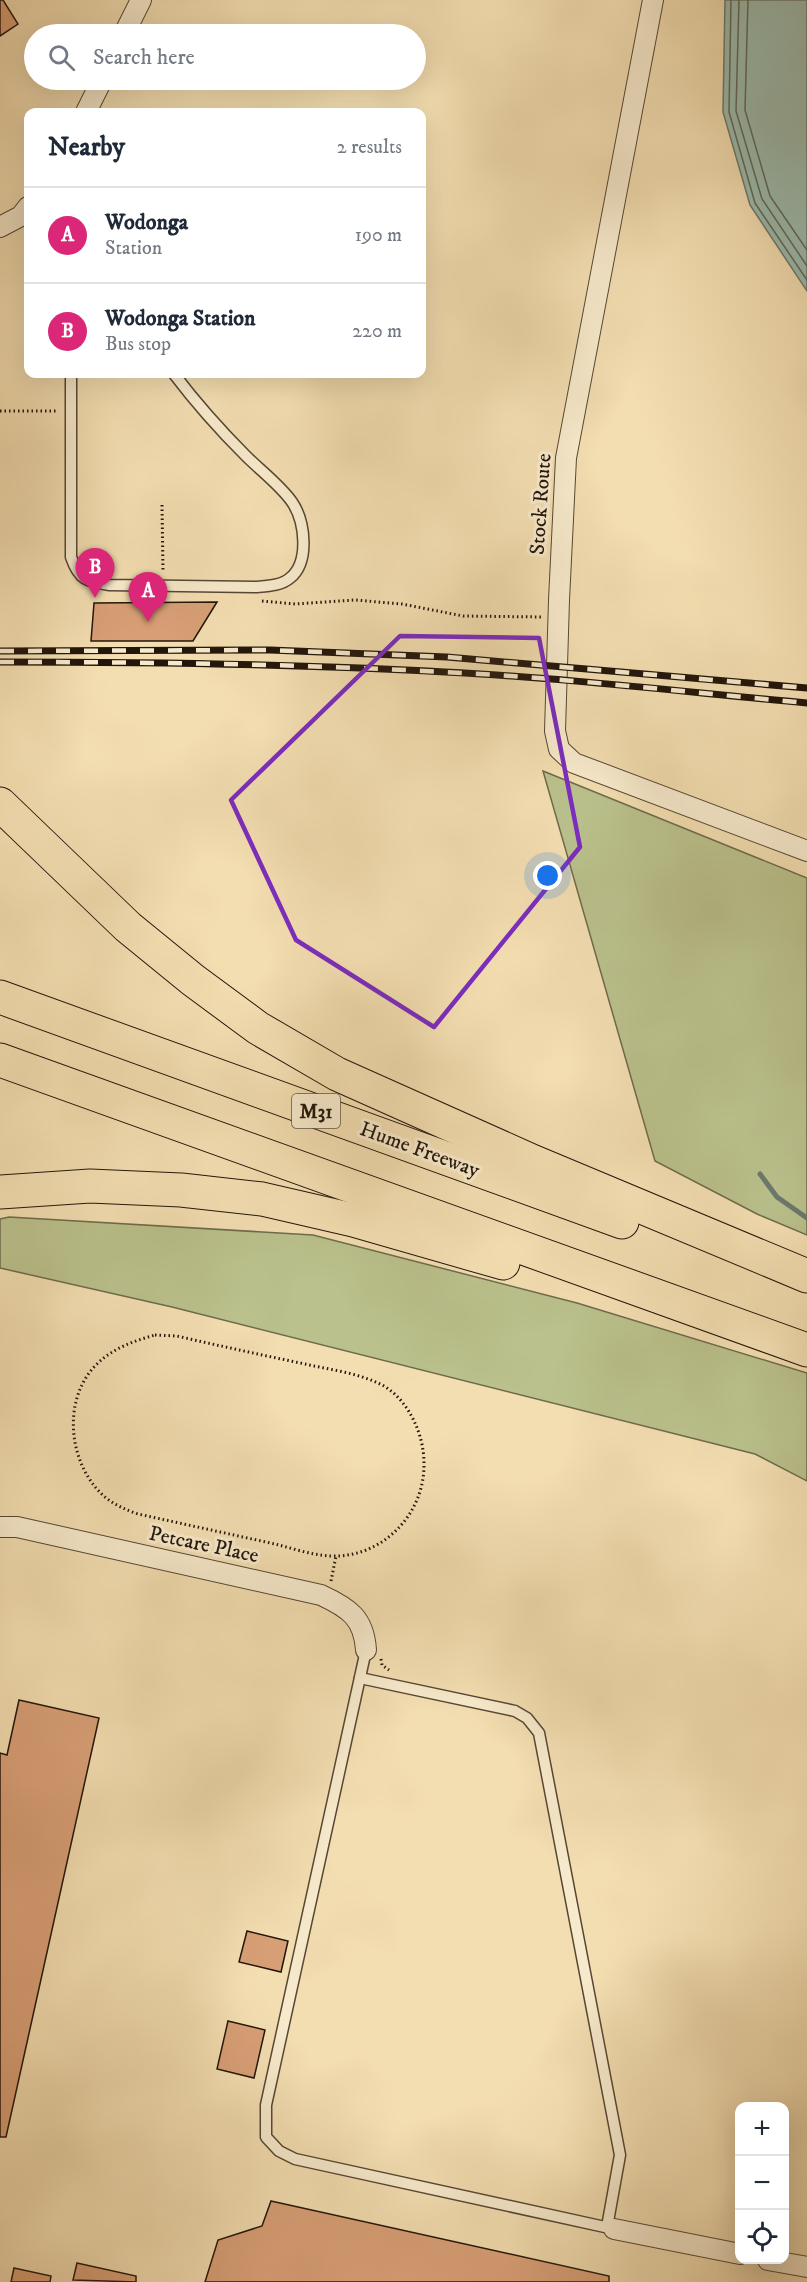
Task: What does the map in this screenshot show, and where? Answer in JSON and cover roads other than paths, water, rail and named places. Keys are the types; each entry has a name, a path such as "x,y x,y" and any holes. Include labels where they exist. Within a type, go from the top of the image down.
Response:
{"highway":[{"path":"0,782 65,864"},
{"path":"0,804 128,927 193,980 258,1028 337,1074 534,1162 807,1276"},
{"name":"Hume Freeway","path":"0,997 807,1289"},
{"path":"0,1060 807,1350"},
{"path":"0,1192 90,1186 181,1190 262,1199 353,1220 565,1280 616,1283"}],"street":[{"path":"129,24 141,0"},
{"name":"Stock Route","path":"654,0 566,458 555,731 559,749 574,763 807,851"},
{"path":"88,108 97,90"},
{"path":"0,227 24,214"},
{"name":"Petcare Place","path":"0,1527 17,1527 321,1594 343,1605 359,1621 373,1650"},
{"path":"610,2228 735,2253"},
{"path":"789,2263 807,2267"}],"lane":[{"path":"71,378 71,557 77,574 90,582 109,585 255,587 279,584 290,579 304,555 300,520 292,502 231,440 177,378"},
{"path":"360,1678 515,1711 527,1718 539,1733 620,2155 610,2228 295,2159 279,2151 266,2137 266,2105 360,1678 373,1650"}],"water":[{"path":"725,0 807,0 807,291 750,205 723,112"}],"waterway":[{"path":"760,1174 777,1197 807,1218"}],"railway":[{"path":"0,651 270,650 447,657 807,688"},
{"path":"0,662 222,664 445,672 807,703"}],"place":[{"name":"Wodonga Station","path":"95,598"},
{"name":"Wodonga","path":"148,622"}]}
